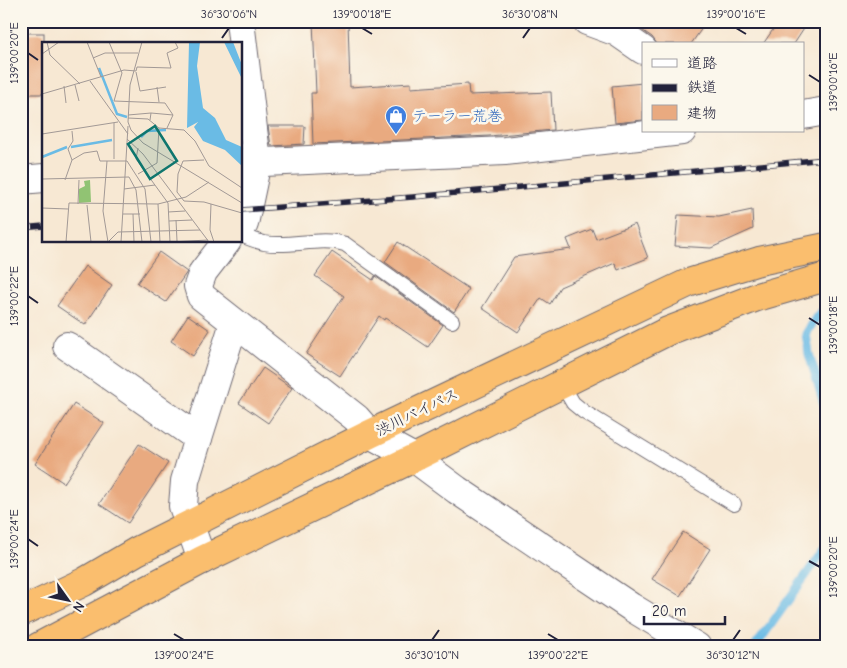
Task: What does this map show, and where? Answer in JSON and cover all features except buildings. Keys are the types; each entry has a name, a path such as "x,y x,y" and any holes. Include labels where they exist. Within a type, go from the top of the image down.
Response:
{"highway":[{"name":"渋川バイパス","path":"21,612 84,582 137,550 370,434 688,283 759,261 826,247"},
{"path":"48,645 202,560 414,458 668,332 709,314 757,297 826,278"}],"street":[{"path":"240,21 241,42"},
{"path":"587,21 617,32 642,49"},
{"path":"242,52 249,162 244,224 242,226"},
{"path":"804,115 826,112"},
{"path":"249,162 505,151 675,132"},
{"path":"21,180 42,178"},
{"path":"226,242 203,272 198,286 201,296 356,418 370,434 414,458 457,490 631,607 697,647"},
{"path":"202,560 183,506 185,481 234,323"},
{"path":"66,346 198,438"}],"lane":[{"path":"242,236 264,243 304,243 333,240 345,244 452,321"},
{"path":"562,384 573,403 584,412 734,504"}],"waterway":[{"path":"826,308 817,316 806,334 809,354 826,410"},
{"path":"755,647 826,547"}],"railway":[{"path":"242,210 413,197 826,159"},
{"path":"21,228 42,226"}],"place":[{"name":"テーラー荒巻","path":"396,135"}]}
